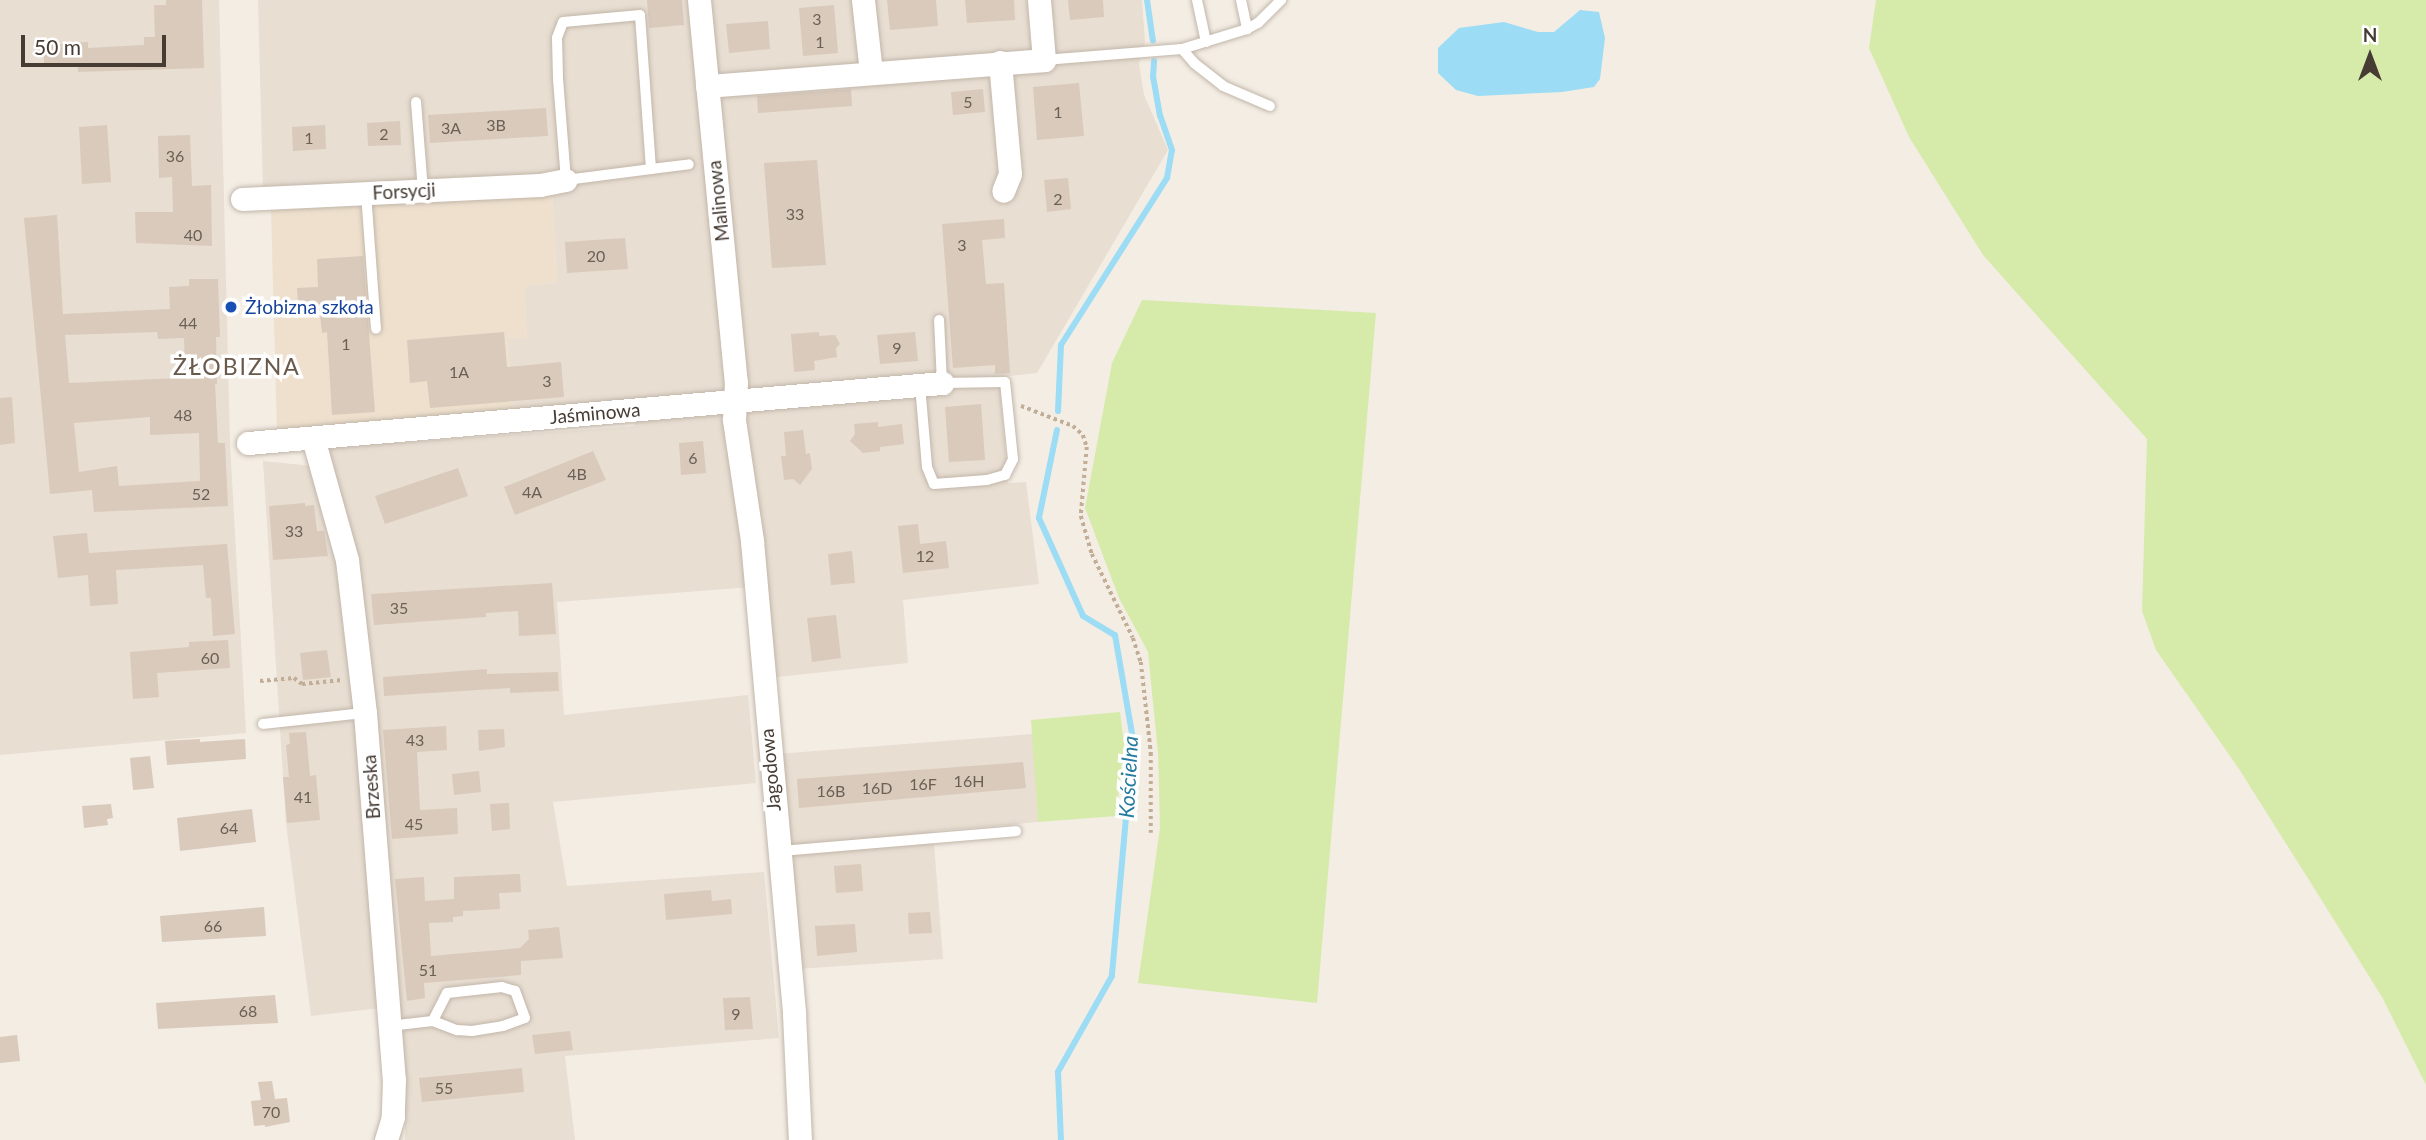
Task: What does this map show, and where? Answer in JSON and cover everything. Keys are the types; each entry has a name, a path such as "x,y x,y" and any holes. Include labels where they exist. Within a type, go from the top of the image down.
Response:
{"street":[{"name":"Malinowa","path":"699,0 736,382 735,401"},
{"path":"863,0 871,73"},
{"path":"707,86 1044,60 1039,0"},
{"path":"1000,62 1010,174 1003,191"},
{"name":"Forsycji","path":"242,199 540,185 566,180"},
{"name":"Jaśminowa","path":"248,443 931,384"},
{"name":"Jagodowa","path":"735,401 734,420 752,541 777,851 794,1014 800,1140"},
{"name":"Brzeska","path":"313,438 345,551 365,713 389,1026 393,1117 386,1140"}],"lane":[{"path":"1197,0 1206,42"},
{"path":"1241,0 1247,29"},
{"path":"1044,60 1182,48 1206,42 1258,23 1281,0"},
{"path":"651,169 640,15 563,22 557,38 566,180 651,169 689,164"},
{"path":"1182,48 1194,63 1223,86 1270,106"},
{"path":"416,102 423,190"},
{"path":"366,192 376,329"},
{"path":"931,384 1005,382 1013,459 1005,475 987,481 934,484 927,467 931,384 939,320"},
{"path":"263,724 365,713"},
{"path":"777,851 1016,831"},
{"path":"389,1026 433,1021 457,1030 472,1031 503,1026 524,1018 515,991 502,987 447,993 433,1021"}],"path":[{"path":"1007,399 1073,426 1083,435 1086,454 1080,497 1081,516 1092,554 1133,638 1141,662 1151,753 1151,832"},
{"path":"260,681 294,678 302,684 360,678"}],"shaded area":[{"path":"0,0 219,0 230,443 246,733 0,755"},
{"path":"258,0 1142,0 1145,42 1139,64 1144,95 1168,150 1037,373 999,377 1008,483 1026,482 1039,584 903,600 908,663 768,678 764,586 557,602 564,715 748,695 756,783 553,802 567,886 764,872 779,1038 565,1056 575,1140 405,1140 405,1086 397,1006 311,1016 286,823 263,461 332,468 325,448 635,426 633,400 514,410 507,338 527,337 524,286 557,282 552,194 263,188"},
{"path":"552,194 557,282 524,286 527,337 507,338 514,410 277,432 271,210"},
{"path":"1033,734 1038,822 933,831 943,959 797,969 777,754"}],"green space":[{"path":"1876,0 2426,0 2426,1085 2382,997 2239,769 2156,650 2142,611 2147,439 1983,255 1909,137 1869,48"},
{"path":"1142,300 1376,313 1317,1003 1138,983 1160,828 1158,753 1148,652 1119,598 1085,508 1112,363"},
{"path":"1120,712 1124,744 1116,816 1038,822 1031,720"}],"water":[{"path":"1580,10 1599,12 1605,38 1600,79 1594,87 1562,92 1478,96 1456,90 1438,73 1438,48 1459,28 1504,22 1538,32 1554,32"}],"building":[{"path":"166,0 202,0 204,68 78,72 78,63 44,64 44,45 88,42 88,48 144,45 144,37 155,37 154,5 166,5"},
{"path":"647,0 682,0 684,25 649,28"},
{"path":"887,0 936,0 938,26 890,30"},
{"path":"965,0 1014,0 1015,20 967,23"},
{"path":"1068,0 1103,0 1104,17 1070,20"},
{"path":"834,5 838,53 803,56 799,8"},
{"path":"768,21 770,49 729,53 726,24"},
{"path":"1079,83 1084,136 1037,140 1033,87"},
{"path":"851,89 852,106 758,113 757,96"},
{"path":"983,89 985,112 953,115 951,92"},
{"path":"546,108 548,136 430,143 428,115"},
{"path":"400,121 401,145 368,146 367,123"},
{"path":"107,125 111,182 82,184 79,127"},
{"path":"325,125 326,149 293,151 292,127"},
{"path":"190,135 192,186 211,185 212,246 136,243 135,212 173,212 172,177 159,178 158,136"},
{"path":"817,160 826,265 772,268 764,163"},
{"path":"1068,178 1071,209 1047,212 1044,180"},
{"path":"57,215 63,314 170,309 169,287 189,286 189,279 218,279 220,337 216,337 215,384 218,443 225,443 228,506 94,512 92,490 50,494 24,218","holes":["157,332 158,339 184,338 185,369 179,369 179,378 69,383 65,335","150,417 150,435 199,433 200,481 119,486 117,466 79,472 74,423"]},
{"path":"1004,219 1005,238 982,240 986,284 1004,283 1010,373 995,374 995,365 953,368 942,224"},
{"path":"625,238 628,269 567,273 565,242"},
{"path":"363,256 375,412 332,415 327,332 322,333 319,305 298,306 297,288 318,287 317,259"},
{"path":"504,332 507,367 561,362 564,397 430,408 427,381 410,383 407,340"},
{"path":"819,332 819,336 835,335 840,344 836,348 837,357 814,361 815,370 794,372 791,334"},
{"path":"915,332 918,361 880,364 877,335"},
{"path":"12,397 15,443 0,445 0,398"},
{"path":"981,404 985,460 949,462 945,407"},
{"path":"878,422 878,427 902,424 904,444 880,447 880,451 863,453 850,441 855,434 854,424"},
{"path":"803,430 806,454 810,453 812,469 800,485 793,479 784,480 781,456 786,456 784,432"},
{"path":"703,441 706,473 681,475 679,443"},
{"path":"593,451 606,480 515,515 504,487"},
{"path":"458,468 468,496 385,524 375,496"},
{"path":"305,503 305,506 314,505 317,531 324,531 328,556 273,560 269,506"},
{"path":"918,524 920,544 946,541 949,568 903,573 898,526"},
{"path":"87,533 89,553 227,544 235,634 213,636 211,598 206,598 203,565 116,570 118,604 90,606 88,575 58,578 53,536"},
{"path":"852,551 855,583 831,585 828,554"},
{"path":"552,583 556,634 519,636 518,611 486,613 486,617 374,625 371,594"},
{"path":"836,615 841,658 812,662 807,618"},
{"path":"228,640 230,668 157,673 159,697 133,699 130,652 189,647 189,642"},
{"path":"327,650 331,677 303,680 300,653"},
{"path":"487,669 487,674 558,672 559,691 510,693 510,688 384,696 383,677"},
{"path":"446,726 447,750 417,752 420,810 457,808 458,834 392,839 383,730"},
{"path":"504,729 505,747 479,751 478,730"},
{"path":"306,732 310,776 316,775 320,820 287,823 283,777 289,777 286,745 290,744 289,733"},
{"path":"200,739 200,742 245,739 246,759 167,765 165,741"},
{"path":"150,756 154,788 133,790 130,758"},
{"path":"1023,762 1026,788 799,808 797,779"},
{"path":"479,771 481,792 454,795 452,774"},
{"path":"509,803 510,829 492,831 490,804"},
{"path":"111,804 113,818 107,819 108,825 84,828 82,806"},
{"path":"252,809 256,842 180,851 177,818"},
{"path":"861,864 863,891 836,893 834,866"},
{"path":"520,874 521,892 499,893 500,909 463,911 463,916 453,917 453,922 429,923 431,956 520,948 529,939 528,930 559,927 563,958 521,961 521,975 424,983 425,998 407,1001 395,879 424,877 425,901 454,899 454,877"},
{"path":"711,890 712,901 731,899 732,914 666,920 664,894"},
{"path":"264,907 266,936 162,942 160,916"},
{"path":"930,912 932,933 909,934 908,913"},
{"path":"855,924 857,952 817,956 815,926"},
{"path":"275,995 278,1023 158,1029 156,1003"},
{"path":"750,997 753,1029 725,1030 723,998"},
{"path":"570,1031 573,1050 535,1054 532,1035"},
{"path":"17,1035 20,1061 0,1063 0,1037"},
{"path":"522,1068 524,1092 422,1102 419,1078"},
{"path":"272,1081 275,1099 287,1098 290,1122 265,1127 254,1126 251,1101 261,1100 258,1082"}],"waterway":[{"name":"Kościelna","path":"1147,0 1153,41"},
{"name":"Kościelna","path":"1058,411 1061,345 1167,178 1172,150 1160,116 1153,77 1154,61"},
{"name":"Kościelna","path":"1057,430 1039,518 1083,616 1115,635 1133,739 1112,976 1058,1072 1061,1140"}],"place":[{"name":"Żłobizna szkoła","path":"231,307"}],"district":[{"name":"ŻŁOBIZNA","path":"237,366"}]}
